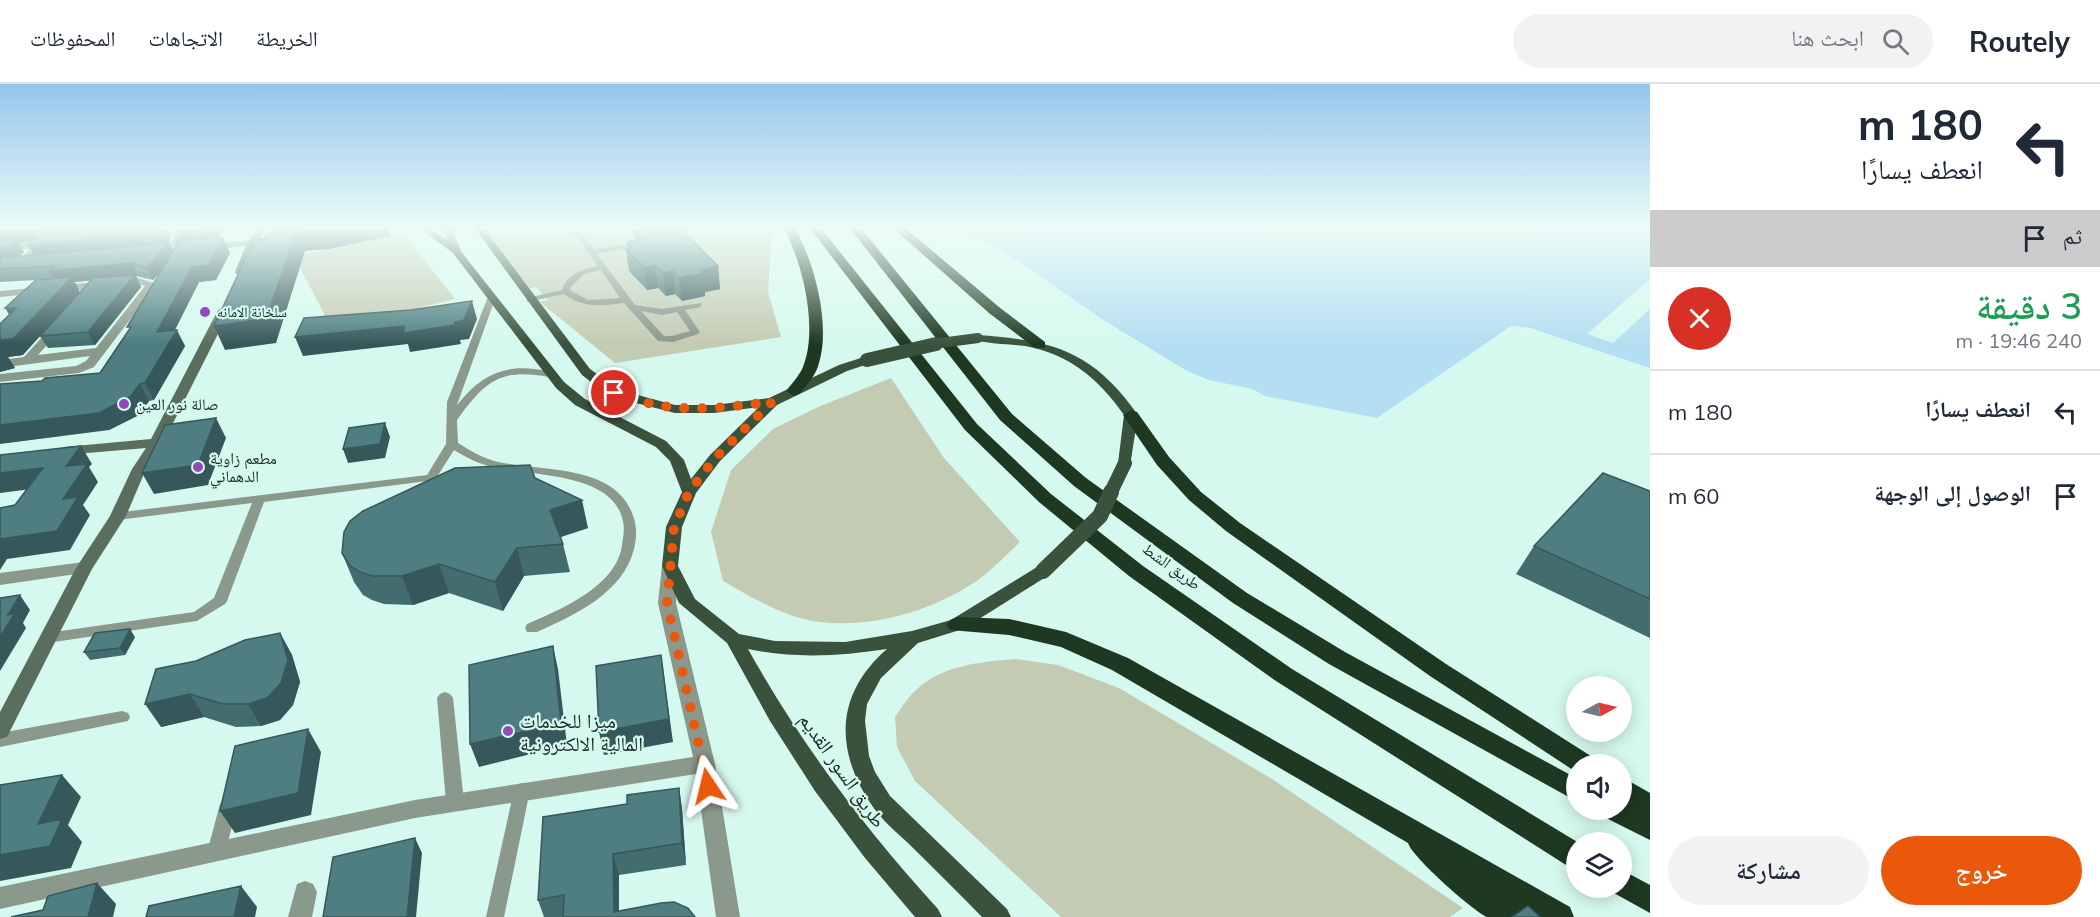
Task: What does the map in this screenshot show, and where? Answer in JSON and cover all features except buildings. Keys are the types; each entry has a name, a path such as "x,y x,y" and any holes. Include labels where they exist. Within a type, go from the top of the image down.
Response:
{"highway":[{"path":"794,391 809,372 813,357 812,302 806,266"},
{"name":"طريق الشط","path":"845,266 971,427 1045,498 1136,571 1284,675 1566,850"},
{"name":"طريق الشط","path":"885,266 1006,417 1080,482 1168,548 1250,604 1337,658 1566,784"},
{"path":"942,266 1040,345"},
{"path":"1131,415 1163,461 1195,496 1233,527 1438,670 1568,754"},
{"path":"957,625 1009,627 1066,640 1120,664 1406,826 1560,917"},
{"path":"1632,795 1650,807"},
{"path":"1632,818 1650,828"},
{"path":"1406,826 1455,875 1511,917"},
{"path":"1632,889 1650,900"}],"main road":[{"path":"467,266 549,374 580,402 661,444 677,460 689,492"},
{"path":"506,266 586,372 614,393 675,409 714,409 772,402"},
{"path":"978,338 1040,345 1086,365 1098,374 1110,384 1131,415 1125,463 1100,516 1043,571 957,625 912,639 846,649 775,648 734,639 688,603 670,566 674,527 689,492 715,458 772,402 843,368 867,360 954,340 978,338"},
{"name":"طريق السور القديم","path":"734,639 779,721 830,799 876,858 930,917"},
{"path":"912,639 872,674 863,692 856,710 855,742 862,767 869,785 882,803 999,917"}],"street":[{"path":"0,731 84,568 118,516 139,469 156,443 242,266"},
{"path":"0,294 138,281 152,284 84,368 0,378"},
{"path":"80,302 95,285"},
{"path":"18,306 31,290"},
{"path":"27,361 65,319"},
{"path":"0,364 100,351"},
{"path":"47,452 156,443"},
{"path":"670,566 667,603 705,764 728,917"},
{"path":"0,579 84,568"},
{"path":"0,898 218,849 455,802 705,764"},
{"path":"300,917 305,892"}],"lane":[{"path":"566,291 566,287 574,276 603,267 630,304 661,339 695,332 680,309"},
{"path":"530,300 566,291"},
{"path":"566,291 576,299 587,303 630,304 654,311 698,305"},
{"path":"431,478 452,444 455,393 491,299"},
{"path":"452,420 471,392 488,379 513,372 549,374"},
{"path":"452,444 480,460 516,468 563,472 600,485 614,495 624,507 630,521 630,537 626,554 602,588 559,617 532,628"},
{"path":"482,471 516,468"},
{"path":"118,516 447,476"},
{"path":"47,638 197,616 220,600 260,498"},
{"path":"445,698 455,802"},
{"path":"0,740 122,717"},
{"path":"218,849 234,784"},
{"path":"495,917 522,790"}],"green space":[{"path":"299,266 429,266 455,299 332,329"},
{"path":"511,266 770,266 768,292 781,337 615,363 540,302 548,300 536,287 527,289"},
{"path":"891,378 944,458 1020,542 985,575 955,594 899,616 860,623 820,622 795,617 723,581 711,532 731,470 773,429 818,407"},
{"path":"1016,659 1058,665 1119,688 1272,779 1463,908 1450,917 1061,917 915,781 897,747 895,717 909,697 925,682 962,666"}],"water":[{"path":"1025,266 1650,266 1650,368 1530,328 1511,326 1377,418 1265,396 1252,389 1209,380 1187,371 1105,321"}],"pier":[{"path":"1650,279 1650,309 1613,343 1587,334"}],"place":[{"name":"سلخانة الامانه","path":"205,312"},
{"name":"صالة نور العين","path":"124,404"},
{"name":"مطعم زاوية الدهماني","path":"198,467"},
{"name":"ميزا للخدمات المالية الالكترونية","path":"508,731"}],"route":[{"path":"614,393 633,400 675,409 714,409 772,402 715,458 689,492 674,527 667,603 705,764 708,786"}]}
